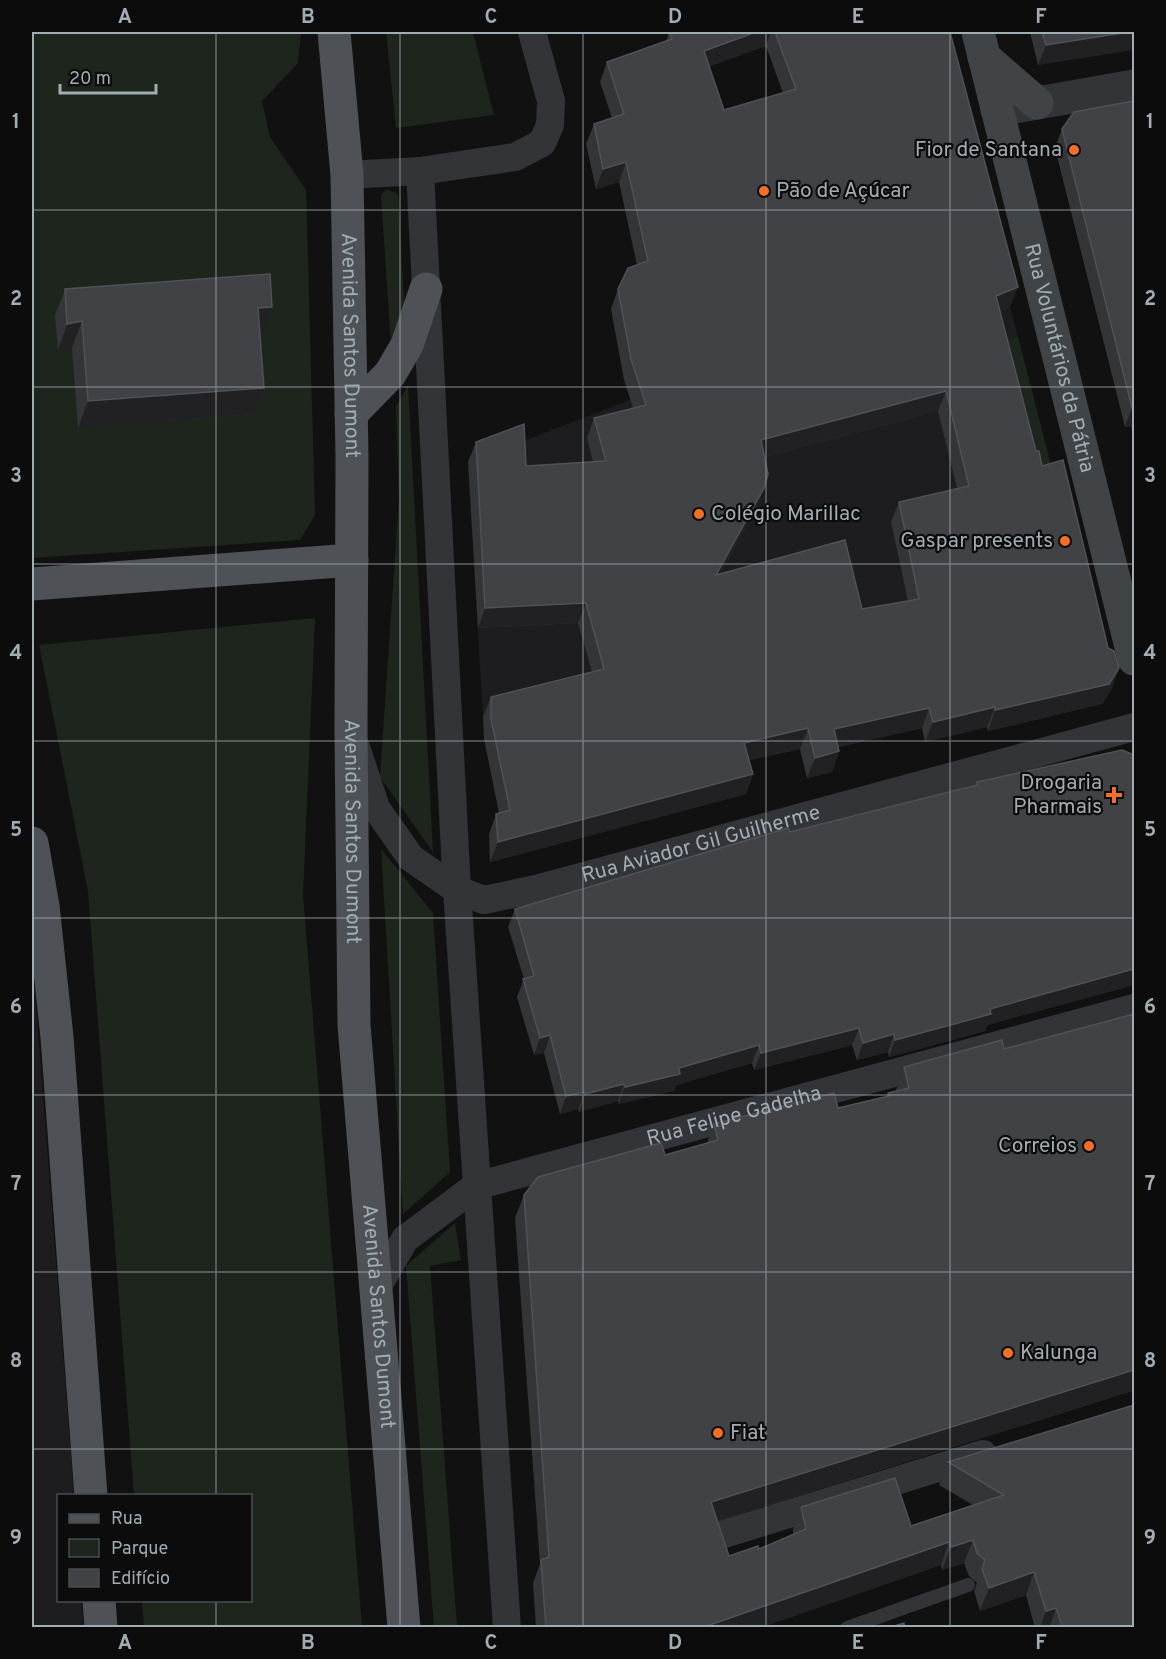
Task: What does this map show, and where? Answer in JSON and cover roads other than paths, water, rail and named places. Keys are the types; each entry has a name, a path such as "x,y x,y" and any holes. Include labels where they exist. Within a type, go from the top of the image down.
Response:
{"main road":[{"name":"Avenida Santos Dumont","path":"334,32 339,65 346,175 351,414 354,1025 404,1628"},
{"path":"339,65 350,32"},
{"name":"Rua Voluntários da Pátria","path":"981,44 1037,103"},
{"name":"Rua Voluntários da Pátria","path":"981,44 1134,659"},
{"path":"351,414 390,374 407,345 426,289"},
{"path":"32,584 352,560"},
{"path":"32,843 43,906 57,1037 91,1494"},
{"path":"99,1602 101,1628"}],"street":[{"path":"346,175 420,171 515,158 542,143 550,125 551,100 532,32"},
{"path":"997,110 1134,86"},
{"path":"420,171 457,890 507,1628"},
{"name":"Rua Aviador Gil Guilherme","path":"351,731 376,808 411,858 457,890 484,900 525,892 1134,727"},
{"name":"Rua Felipe Gadelha","path":"375,1291 405,1239 476,1186 1134,1008"},
{"path":"724,1534 1009,1447"}],"lane":[{"path":"847,1628 968,1585"}],"place":[{"name":"Fior de Santana","path":"1074,150"},
{"name":"Pão de Açúcar","path":"764,191"},
{"name":"Colégio Marillac","path":"699,514"},
{"name":"Gaspar presents","path":"1065,541"},
{"name":"Drogaria Pharmais","path":"1114,795"},
{"name":"Correios","path":"1089,1146"},
{"name":"Kalunga","path":"1008,1353"},
{"name":"Fiat","path":"718,1433"}]}
